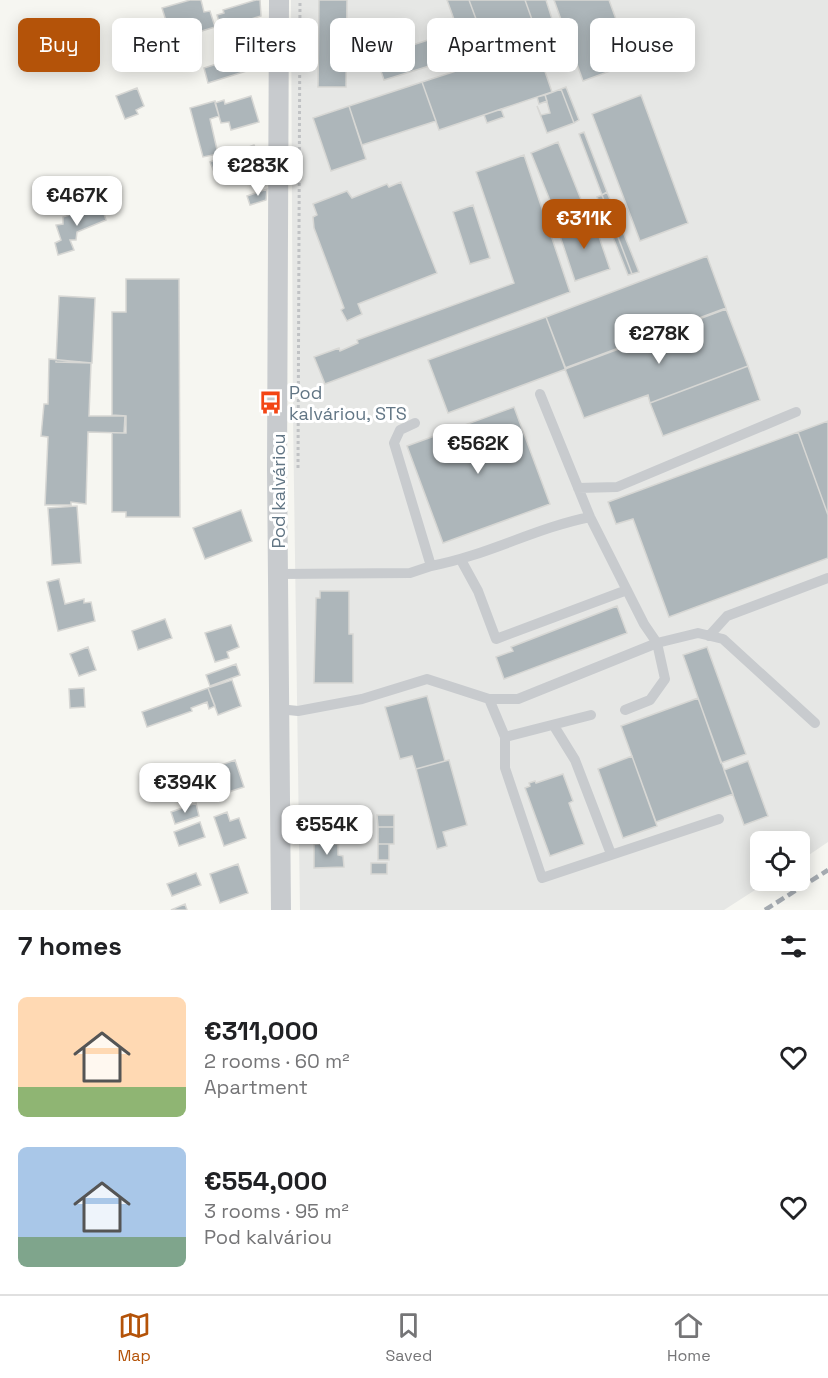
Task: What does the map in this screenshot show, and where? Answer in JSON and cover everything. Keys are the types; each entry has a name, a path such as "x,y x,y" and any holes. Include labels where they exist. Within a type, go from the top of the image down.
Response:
{"street":[{"name":"Pod kalváriou","path":"279,0 278,574 281,910"}],"lane":[{"path":"540,394 590,517 657,643 665,679 650,700 625,710"},
{"path":"578,488 616,487 796,412"},
{"path":"415,423 400,430 394,443 431,566"},
{"path":"278,574 410,573 461,560 565,522 590,517"},
{"path":"461,560 478,591 496,639 627,590"},
{"path":"709,636 727,616 828,578"},
{"path":"279,709 298,711 362,699 427,679 489,699 518,699 657,643 698,633 723,639 815,723"},
{"path":"489,699 505,737 505,768 542,878 719,819"},
{"path":"505,737 591,715"},
{"path":"554,726 575,760 611,854"}],"path":[{"path":"298,469 300,0"}],"shaded area":[{"path":"291,0 828,0 828,842 810,854 810,831 750,831 750,891 753,891 724,910 300,910 293,415 291,72 318,72 318,18 291,18"}],"building":[{"path":"190,0 201,0 204,12 210,11 214,27 202,31 202,18 165,18 162,8"},
{"path":"260,0 261,16 218,18 217,15 224,13 223,10"},
{"path":"319,0 347,0 347,18 330,18 330,72 346,72 346,87 318,87"},
{"path":"447,0 469,0 476,18 453,18"},
{"path":"469,0 525,0 531,18 476,18"},
{"path":"525,0 546,0 552,18 531,18"},
{"path":"554,0 609,0 616,18 590,18 590,72 608,72 583,81 578,67 578,18 560,18"},
{"path":"427,40 427,67 415,70 415,44"},
{"path":"214,65 214,72 243,72 208,83 204,68"},
{"path":"381,72 410,72 384,80"},
{"path":"453,72 545,72 552,92 439,130 422,82"},
{"path":"422,82 436,121 362,145 349,106"},
{"path":"566,87 579,120 574,123 561,89"},
{"path":"137,88 144,106 136,110 138,114 125,119 116,96"},
{"path":"561,89 574,123 547,133 537,106 541,115 550,113 545,95"},
{"path":"545,95 547,101 539,104 537,97"},
{"path":"641,95 688,223 640,241 592,114"},
{"path":"251,96 259,122 231,130 229,122 221,123 215,103 224,100 225,104"},
{"path":"215,101 219,116 210,119 218,154 203,157 190,108"},
{"path":"349,106 366,159 331,171 313,118"},
{"path":"501,109 504,117 487,123 484,115"},
{"path":"584,132 607,192 602,195 579,134"},
{"path":"558,142 582,202 555,213 531,153"},
{"path":"254,145 264,169 246,175 244,169 216,177 210,162"},
{"path":"524,155 570,292 325,384 314,357 339,348 340,351 358,343 357,340 514,283 476,172"},
{"path":"401,182 437,273 358,304 362,314 347,321 341,310 344,308 314,228 313,217 317,215 313,204 347,191 352,198 387,184 389,187"},
{"path":"267,189 266,200 250,205 247,196"},
{"path":"607,192 639,272 632,274 602,195"},
{"path":"602,195 632,274 628,275 597,197"},
{"path":"101,204 106,220 77,232 76,240 70,240 74,250 58,255 55,243 61,240 56,225 63,224 63,217"},
{"path":"473,205 490,258 470,264 453,212"},
{"path":"593,219 610,269 575,281 558,230"},
{"path":"707,256 726,308 565,368 546,317"},
{"path":"126,279 179,279 180,517 126,517 126,512 112,512 112,433 126,433 126,416 112,415 112,312 126,312"},
{"path":"59,296 95,298 92,363 56,362"},
{"path":"726,309 748,366 650,403 648,395 584,418 565,369"},
{"path":"546,317 566,369 448,413 428,360"},
{"path":"49,359 91,363 89,416 125,416 124,433 88,432 86,504 71,502 71,505 45,505 48,437 41,436 44,404 48,404"},
{"path":"748,366 760,400 663,436 650,403"},
{"path":"514,407 550,504 443,543 407,446"},
{"path":"828,421 828,515 798,432"},
{"path":"798,432 828,515 828,558 669,617 633,519 616,524 608,502"},
{"path":"77,506 81,563 52,565 48,508"},
{"path":"241,510 252,541 205,559 193,528"},
{"path":"59,579 65,604 84,599 84,603 91,602 95,621 58,631 47,582"},
{"path":"320,591 349,591 349,634 353,634 353,683 314,683 316,598 320,598"},
{"path":"617,606 627,633 504,679 496,657 513,651 511,647"},
{"path":"165,619 172,638 138,650 132,631"},
{"path":"231,625 239,647 227,652 229,658 215,662 205,633"},
{"path":"88,647 96,670 79,676 70,654"},
{"path":"707,647 746,754 721,763 683,655"},
{"path":"236,664 240,675 210,686 206,675"},
{"path":"232,680 241,706 218,715 208,688"},
{"path":"84,688 85,707 70,708 69,689"},
{"path":"208,688 215,706 209,709 207,702 191,708 192,711 147,727 142,712"},
{"path":"427,696 445,761 416,769 412,756 400,759 385,707"},
{"path":"698,698 733,794 656,822 621,726"},
{"path":"632,756 657,826 623,838 598,769"},
{"path":"235,760 244,787 213,797 204,771"},
{"path":"449,760 467,825 443,832 447,846 437,849 416,769"},
{"path":"748,761 768,816 744,825 724,770"},
{"path":"204,771 209,785 196,790 197,793 189,795 187,793 167,800 163,786"},
{"path":"563,774 573,801 569,803 584,844 550,856 525,788 530,786 529,783"},
{"path":"196,803 199,816 175,824 171,812"},
{"path":"227,812 230,821 239,818 246,838 224,846 214,817"},
{"path":"377,815 394,815 394,827 378,827"},
{"path":"314,820 344,820 344,832 338,832 338,844 314,844"},
{"path":"200,822 205,837 179,846 174,832"},
{"path":"378,827 394,827 394,844 378,844"},
{"path":"314,844 338,844 338,855 343,856 344,867 314,868"},
{"path":"378,844 389,844 389,860 378,860"},
{"path":"371,863 387,863 387,874 371,874"},
{"path":"238,864 248,893 220,903 210,874"},
{"path":"196,873 201,885 172,896 167,884"},
{"path":"185,904 187,910 171,910"}],"railway":[{"path":"765,910 828,870"}],"place":[{"name":"Pod kalváriou, STS","path":"271,402"}]}
